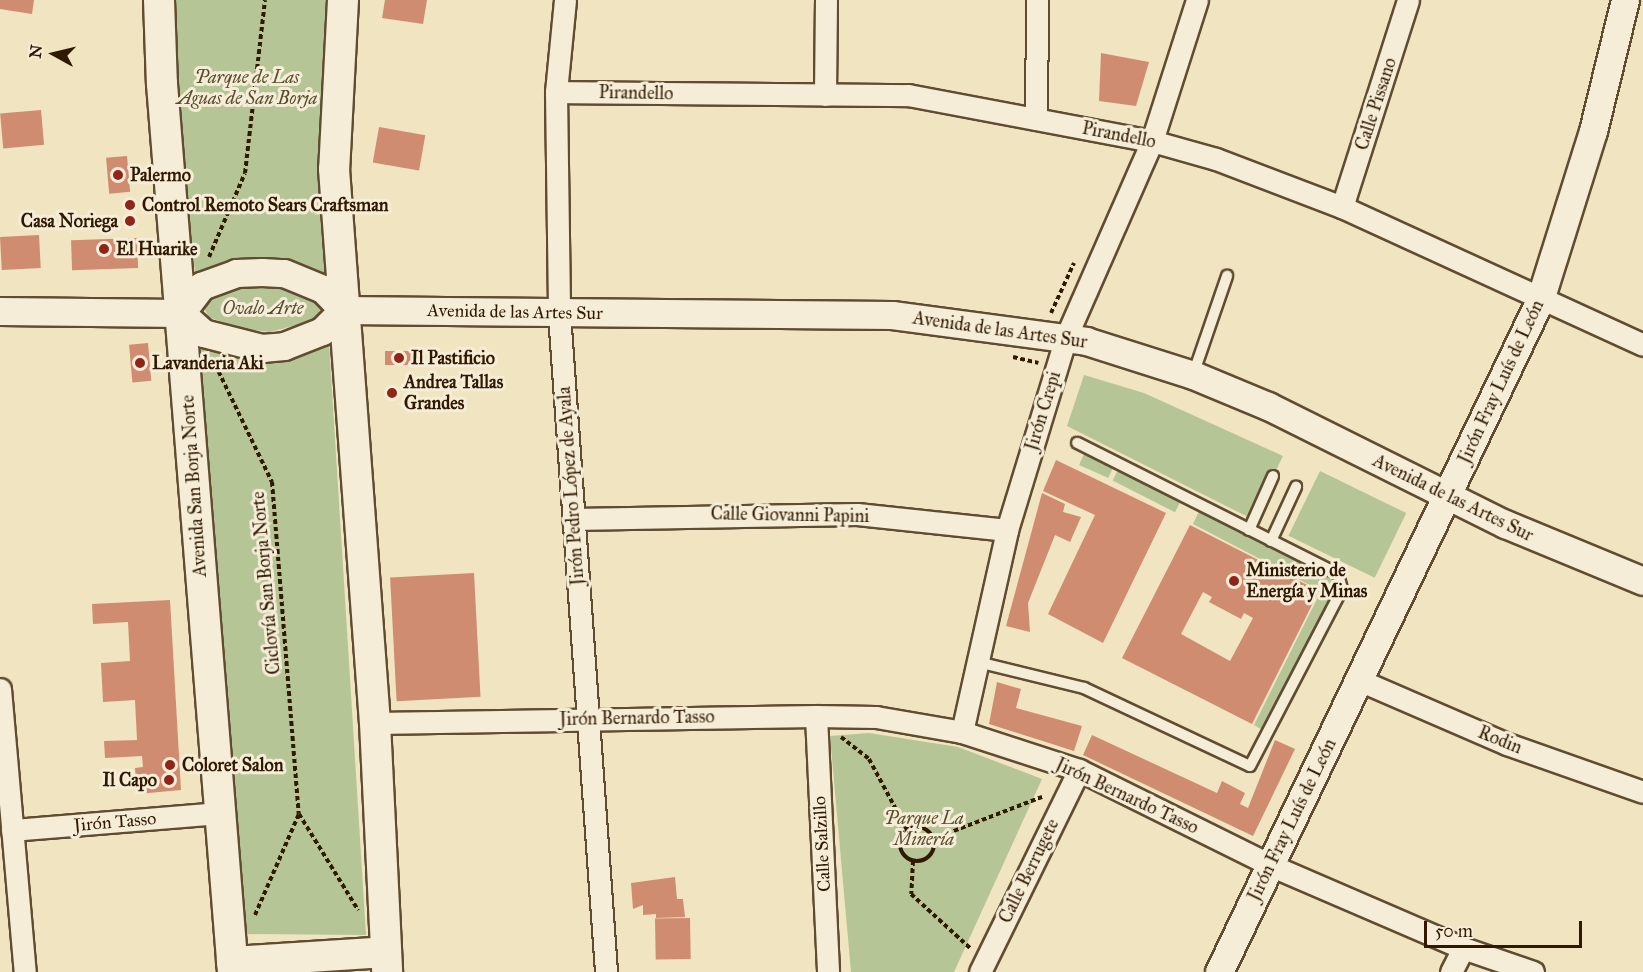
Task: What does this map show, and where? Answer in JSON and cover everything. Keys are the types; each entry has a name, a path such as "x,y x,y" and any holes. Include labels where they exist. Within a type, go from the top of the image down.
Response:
{"main road":[{"name":"Avenida San Borja Norte","path":"159,0 218,813 233,967"},
{"path":"233,967 387,962 375,723 334,169 343,0"}],"street":[{"name":"Jirón Pedro López de Ayala","path":"565,0 556,92 559,314 606,972"},
{"path":"825,0 825,94"},
{"path":"1036,119 1037,0"},
{"name":"Jirón Crepi","path":"962,732 1007,530 1066,337 1152,141 1197,0"},
{"name":"Calle Pissano","path":"1342,207 1408,0"},
{"name":"Jirón Fray Luís de León","path":"1219,972 1540,300 1593,131 1625,0"},
{"name":"Pirandello","path":"556,92 908,95 1152,141 1216,159 1342,207 1540,300 1643,345"},
{"path":"0,311 181,313 203,333 240,345 284,346 322,332 344,310 323,289 284,273 236,273 201,286 181,313"},
{"name":"Avenida de las Artes Sur","path":"344,310 559,314 892,315 1066,337 1193,375 1268,406 1584,560 1643,581"},
{"name":"Calle Giovanni Papini","path":"573,519 857,514 1007,530"},
{"name":"Rodin","path":"1359,680 1506,744 1643,792"},
{"path":"0,689 25,972"},
{"name":"Jirón Bernardo Tasso","path":"375,723 816,716 876,717 962,732 1075,778 1463,948 1533,972"},
{"name":"Calle Salzillo","path":"816,716 828,972"},
{"name":"Calle Berrugete","path":"982,967 1075,778"},
{"name":"Jirón Tasso","path":"12,830 218,813"},
{"path":"1451,972 1463,948"}],"lane":[{"path":"1193,375 1227,276"},
{"path":"978,662 1084,688 1250,766 1342,589 1338,574 1077,443"},
{"path":"1250,530 1273,476"},
{"path":"1271,541 1296,487"}],"path":[{"path":"201,286 245,172 265,0"},
{"name":"Ciclovía San Borja Norte","path":"203,333 272,483 299,814 364,918"},
{"path":"1002,355 1057,367"},
{"path":"816,716 869,759 907,830 901,850 913,861"},
{"path":"933,839 1075,778"},
{"path":"252,922 299,814"},
{"path":"907,830 922,828 933,839"},
{"path":"913,861 929,856 933,839"},
{"path":"913,861 911,894 982,967"}],"green space":[{"name":"Parque de Las Aguas de San Borja","path":"173,0 329,0 322,75 327,277 196,279 172,91"},
{"name":"Ovalo Arte","path":"249,284 305,293 321,309 315,320 270,332 237,328 209,317 205,310 209,301"},
{"path":"196,342 249,363 277,362 329,342 366,935 240,934"},
{"path":"1084,375 1144,393 1283,456 1252,519 1067,426"},
{"path":"1084,454 1113,467 1108,478 1079,465"},
{"path":"1119,468 1181,500 1175,512 1113,480"},
{"path":"1320,471 1406,513 1375,578 1288,536"},
{"path":"1200,509 1345,584 1269,734 1254,725 1321,591 1193,524"},
{"name":"Parque La Minería","path":"869,733 958,747 1042,779 954,972 851,972 830,736"}],"building":[{"path":"0,0 34,0 32,14 0,9"},
{"path":"385,0 427,0 423,24 382,18"},
{"path":"1101,53 1149,62 1136,106 1099,101"},
{"path":"41,110 44,145 3,148 0,114"},
{"path":"379,127 425,135 419,171 373,162"},
{"name":"Palermo","path":"127,156 130,192 109,194 106,158"},
{"path":"39,235 41,268 2,270 0,237"},
{"name":"El Huarike","path":"137,238 138,268 72,270 71,240"},
{"name":"Lavanderia Aki","path":"148,343 151,381 132,383 129,345"},
{"name":"Il Pastificio","path":"385,351 413,351 413,365 385,365"},
{"path":"1056,460 1166,513 1103,643 1048,614 1095,515 1043,491"},
{"path":"1042,493 1065,504 1063,512 1081,517 1070,542 1055,535 1028,603 1030,632 1006,626"},
{"path":"1190,525 1319,591 1252,724 1122,658","holes":["1203,592 1212,597 1209,602 1241,619 1244,613 1253,618 1230,661 1181,634"]},
{"path":"474,573 480,697 397,701 390,577"},
{"path":"170,600 181,790 137,794 135,768 143,767 142,756 105,758 104,741 137,740 135,700 103,702 101,663 130,661 128,622 93,624 92,604"},
{"path":"997,682 1021,689 1016,708 1082,726 1074,751 989,724"},
{"path":"1092,735 1217,793 1222,781 1245,793 1240,804 1248,808 1275,740 1295,749 1253,836 1083,755"},
{"path":"675,877 677,899 683,899 685,917 656,918 656,914 643,915 643,905 633,909 631,883"},
{"path":"690,918 691,959 656,960 655,919"}],"place":[{"name":"Palermo","path":"118,175"},
{"name":"Control Remoto Sears Craftsman","path":"130,205"},
{"name":"Casa Noriega","path":"130,221"},
{"name":"El Huarike","path":"104,249"},
{"name":"Il Pastificio","path":"399,358"},
{"name":"Lavanderia Aki","path":"140,363"},
{"name":"Andrea Tallas Grandes","path":"392,393"},
{"name":"Ministerio de Energía y Minas","path":"1234,581"},
{"name":"Coloret Salon","path":"170,765"},
{"name":"Il Capo","path":"169,780"}]}
